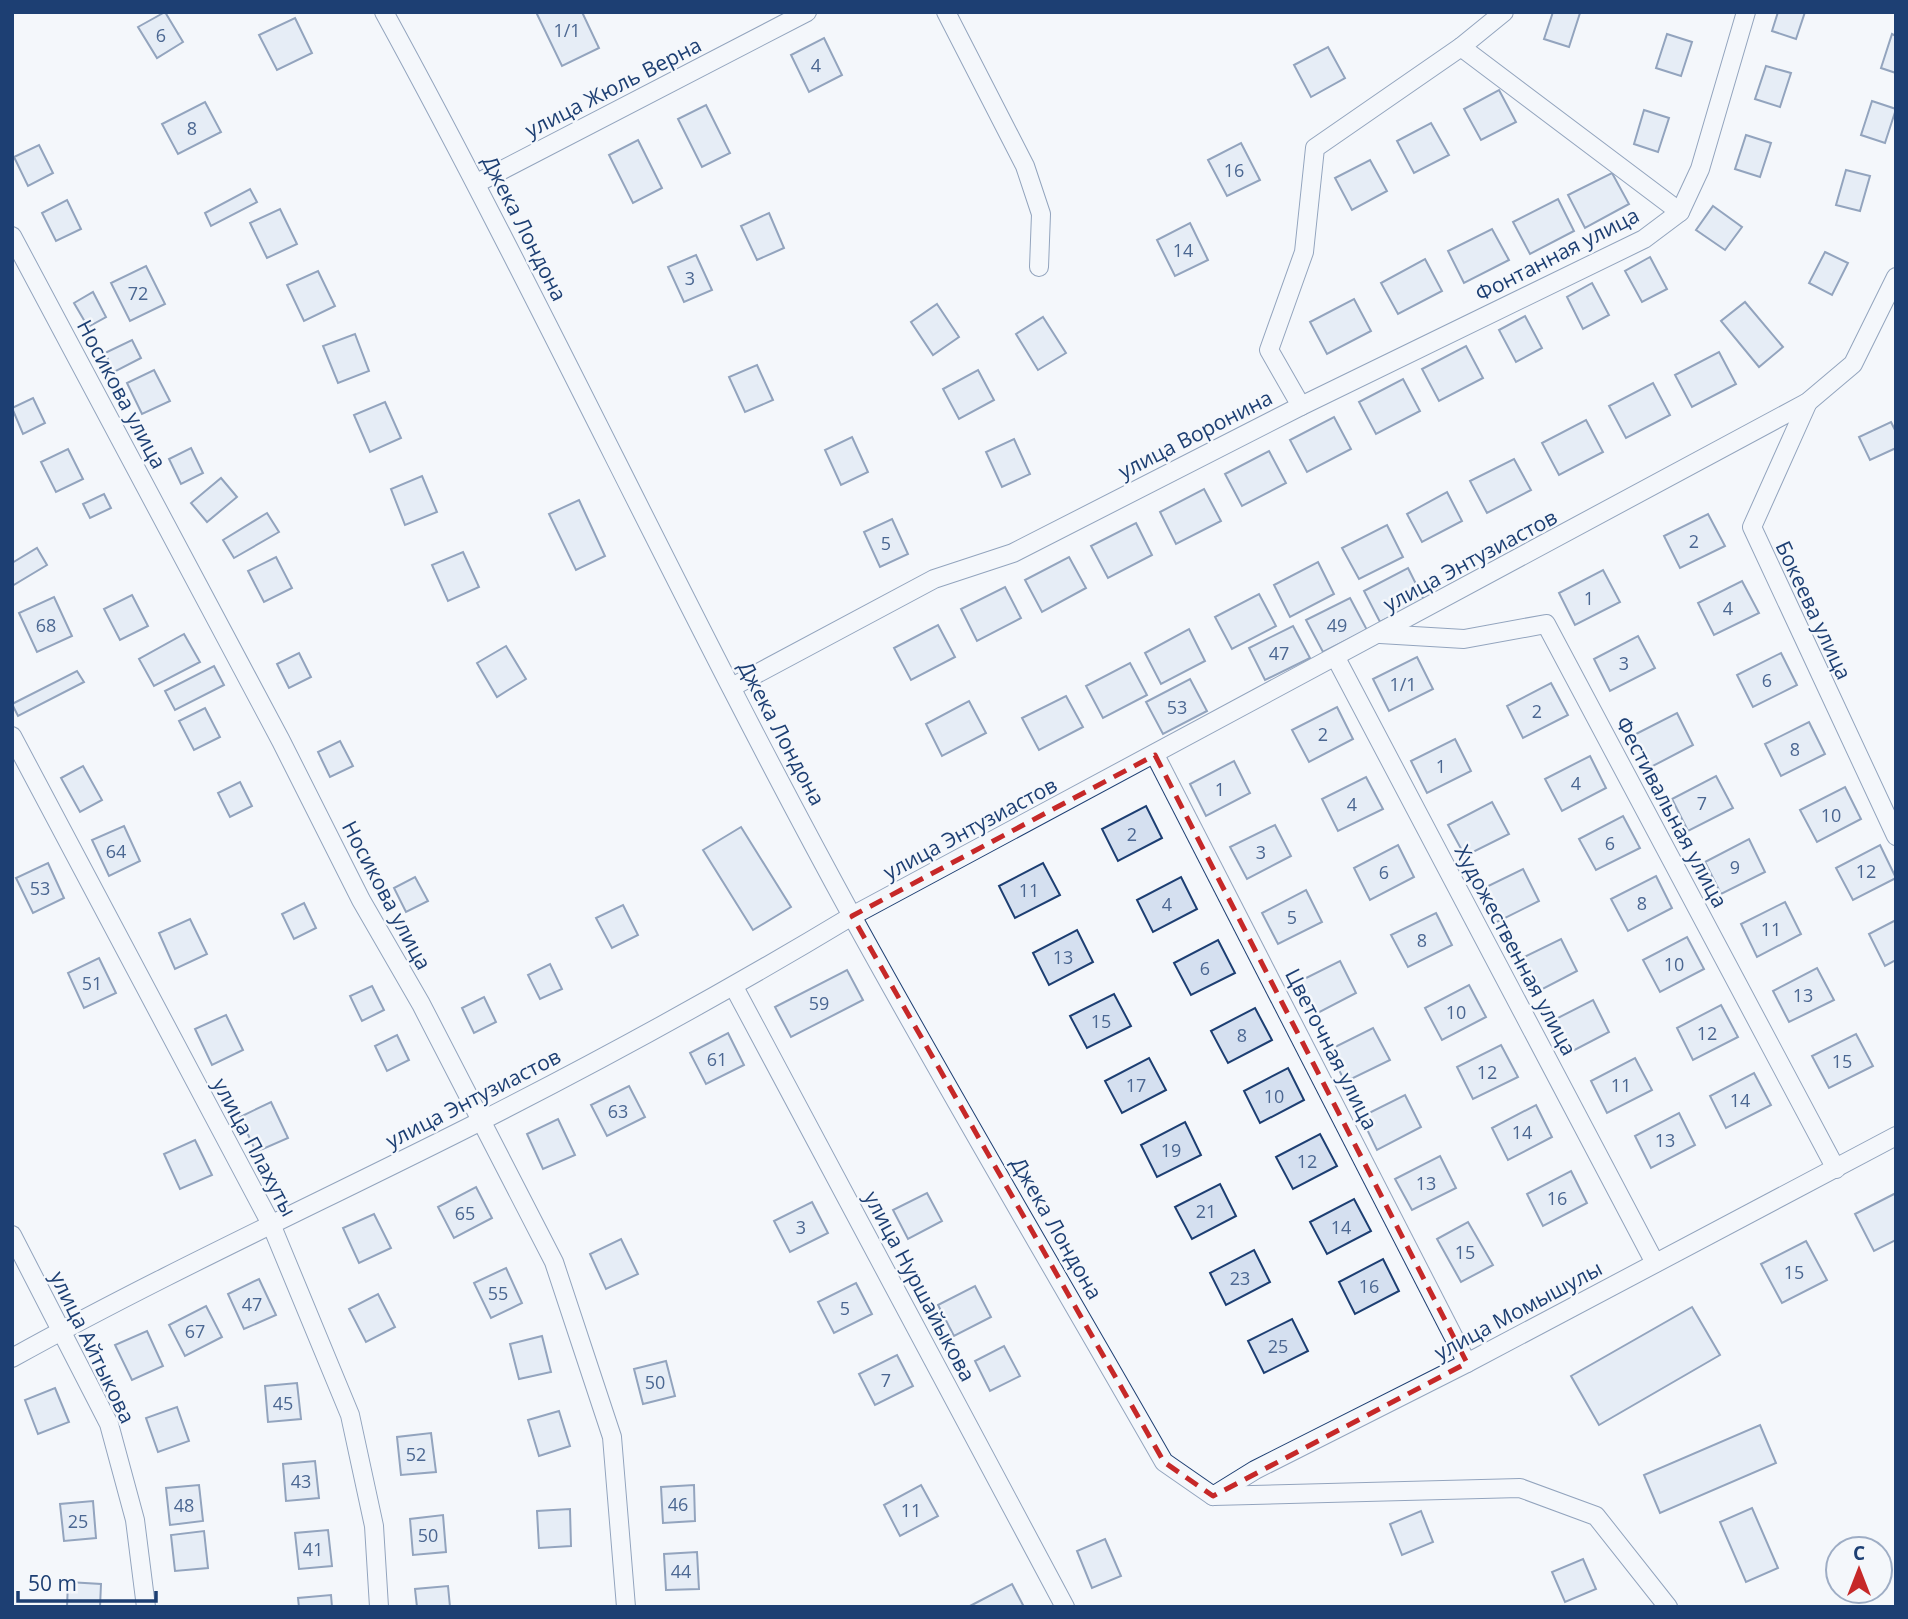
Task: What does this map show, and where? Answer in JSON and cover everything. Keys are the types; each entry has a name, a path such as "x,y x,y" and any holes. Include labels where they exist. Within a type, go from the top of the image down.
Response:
{"street":[{"name":"Джека Лондона","path":"384,12 477,183 732,687 852,916 1164,1462 1213,1496"},
{"name":"улица Жюль Верна","path":"477,183 807,12"},
{"path":"946,12 1025,166 1041,214 1039,267"},
{"name":"улица Воронина","path":"732,687 934,579 1013,553 1301,406 1269,350 1304,252 1315,148 1461,47 1504,12"},
{"name":"Фонтанная улица","path":"1301,406 1644,239 1679,212 1700,169 1745,12"},
{"path":"1461,47 1679,212"},
{"name":"Носикова улица","path":"12,236 281,741 361,900 421,1004 554,1262 612,1437 626,1607"},
{"name":"улица Энтузиастов","path":"12,1358 271,1224 481,1121 734,987 852,916 1156,755 1808,402 1853,364 1896,277"},
{"name":"Бокеева улица","path":"1808,402 1752,527 1871,789 1896,836"},
{"name":"Фестивальная улица","path":"1380,634 1464,639 1546,624 1836,1169"},
{"name":"Художественная улица","path":"1336,658 1655,1263"},
{"name":"улица Плахуты","path":"12,736 271,1224 350,1415 374,1526 379,1607"},
{"name":"Цветочная улица","path":"1156,755 1467,1363"},
{"name":"улица Нуршайыкова","path":"734,987 1065,1607"},
{"name":"улица Момышулы","path":"1213,1496 1255,1470 1467,1363 1896,1136"},
{"name":"улица Айтыкова","path":"12,1235 109,1424 135,1520 146,1607"},
{"path":"1213,1496 1520,1488 1596,1516 1668,1607"}],"highlighted area":[{"path":"1155,755 1467,1363 1213,1496 1164,1462 852,916"}],"building":[{"path":"165,12 183,42 157,58 138,27"},
{"path":"536,12 582,12 599,48 562,66"},
{"path":"1553,12 1580,13 1569,47 1544,39"},
{"path":"1778,12 1805,12 1796,39 1772,31"},
{"path":"295,18 312,53 277,70 259,35"},
{"path":"1667,34 1692,42 1681,76 1656,68"},
{"path":"1892,34 1896,36 1896,73 1881,68"},
{"path":"824,38 842,75 809,92 791,55"},
{"path":"1328,47 1345,78 1311,97 1294,65"},
{"path":"1766,66 1791,73 1780,107 1755,99"},
{"path":"1499,90 1516,122 1481,140 1464,109"},
{"path":"1872,101 1896,109 1885,143 1861,135"},
{"path":"205,102 221,132 178,154 162,124"},
{"path":"706,105 730,153 702,167 678,119"},
{"path":"1644,110 1669,118 1658,152 1634,144"},
{"path":"1431,123 1449,155 1414,173 1397,141"},
{"path":"1746,135 1771,143 1760,177 1735,169"},
{"path":"638,140 662,188 633,203 609,155"},
{"path":"1241,143 1260,180 1227,196 1208,160"},
{"path":"39,145 53,173 28,186 14,157"},
{"path":"1370,160 1387,191 1352,210 1335,178"},
{"path":"1846,170 1870,176 1860,211 1836,205"},
{"path":"1612,173 1629,204 1585,228 1568,195"},
{"path":"250,189 257,202 211,226 205,213"},
{"path":"1558,199 1574,231 1530,254 1513,222"},
{"path":"67,200 81,229 56,241 42,213"},
{"path":"1713,206 1742,227 1725,250 1696,230"},
{"path":"280,209 297,244 267,258 250,223"},
{"path":"769,213 784,248 757,260 741,226"},
{"path":"1190,223 1208,260 1175,276 1157,240"},
{"path":"1492,229 1509,260 1464,283 1448,251"},
{"path":"1825,252 1848,263 1832,295 1809,283"},
{"path":"696,255 712,290 684,302 668,267"},
{"path":"1650,257 1667,289 1642,302 1625,271"},
{"path":"1425,259 1442,291 1398,314 1381,283"},
{"path":"146,266 165,304 130,321 111,283"},
{"path":"318,271 335,306 304,321 287,285"},
{"path":"1592,283 1609,315 1583,329 1567,297"},
{"path":"93,292 106,317 88,327 74,303"},
{"path":"1354,299 1371,331 1327,354 1310,322"},
{"path":"1745,302 1783,347 1759,367 1721,321"},
{"path":"937,304 959,337 933,355 911,322"},
{"path":"1525,316 1542,348 1516,362 1499,330"},
{"path":"1043,317 1066,353 1038,370 1016,334"},
{"path":"355,334 369,371 338,383 323,346"},
{"path":"132,340 141,358 114,372 105,353"},
{"path":"1466,346 1483,378 1439,401 1422,369"},
{"path":"1719,352 1736,384 1692,407 1675,375"},
{"path":"757,365 773,400 745,412 729,377"},
{"path":"154,370 170,401 142,414 127,383"},
{"path":"978,370 994,400 959,419 943,389"},
{"path":"1403,379 1420,411 1376,434 1359,402"},
{"path":"1653,383 1670,415 1626,438 1609,406"},
{"path":"33,398 45,423 23,434 12,408"},
{"path":"385,402 401,438 370,452 354,415"},
{"path":"1334,417 1351,449 1307,472 1290,440"},
{"path":"1586,420 1603,452 1559,475 1542,443"},
{"path":"1891,422 1896,432 1896,448 1870,460 1859,437"},
{"path":"852,437 868,472 841,485 825,450"},
{"path":"1014,439 1030,474 1002,487 986,452"},
{"path":"191,448 203,473 181,484 169,459"},
{"path":"68,449 83,479 56,492 41,462"},
{"path":"1269,451 1286,483 1242,506 1225,474"},
{"path":"1514,459 1531,490 1487,513 1470,481"},
{"path":"422,476 437,512 405,525 391,489"},
{"path":"221,478 237,497 207,522 191,503"},
{"path":"1204,489 1221,521 1176,544 1160,512"},
{"path":"1447,492 1462,521 1422,542 1407,514"},
{"path":"104,494 111,508 90,518 83,504"},
{"path":"579,500 605,556 576,570 549,514"},
{"path":"267,513 279,532 234,558 223,540"},
{"path":"1708,514 1725,546 1680,568 1664,536"},
{"path":"892,519 908,554 880,567 864,532"},
{"path":"1136,523 1152,555 1108,578 1091,546"},
{"path":"1387,525 1403,557 1359,579 1342,548"},
{"path":"37,548 47,565 12,586 12,563"},
{"path":"463,552 479,587 448,601 432,565"},
{"path":"276,557 292,588 264,602 248,571"},
{"path":"1069,557 1086,588 1042,612 1025,580"},
{"path":"1318,562 1334,594 1290,617 1274,585"},
{"path":"1408,568 1424,600 1380,622 1364,591"},
{"path":"1603,570 1620,602 1575,625 1559,593"},
{"path":"1742,581 1759,613 1714,635 1698,603"},
{"path":"1005,587 1021,618 977,641 961,609"},
{"path":"1259,594 1276,626 1232,649 1215,617"},
{"path":"132,595 148,626 120,640 104,609"},
{"path":"54,597 72,636 37,652 19,613"},
{"path":"1350,598 1367,630 1323,652 1306,620"},
{"path":"938,625 955,657 911,680 894,648"},
{"path":"1293,626 1310,658 1265,680 1249,648"},
{"path":"1189,629 1205,661 1161,684 1145,653"},
{"path":"184,634 200,662 154,686 139,659"},
{"path":"1638,636 1655,668 1610,691 1594,659"},
{"path":"506,646 526,679 497,697 477,663"},
{"path":"299,653 311,677 289,688 277,664"},
{"path":"1781,653 1797,685 1753,707 1737,675"},
{"path":"1417,657 1433,689 1389,711 1373,679"},
{"path":"1130,663 1147,695 1103,718 1086,686"},
{"path":"214,666 224,685 175,710 165,691"},
{"path":"77,671 84,682 18,716 12,704"},
{"path":"1190,679 1207,711 1163,734 1146,702"},
{"path":"1551,683 1568,715 1523,738 1507,706"},
{"path":"1066,696 1083,727 1039,750 1022,718"},
{"path":"969,701 986,733 942,756 926,724"},
{"path":"1337,707 1353,739 1309,762 1292,730"},
{"path":"205,708 220,737 194,750 179,721"},
{"path":"1677,713 1693,745 1649,768 1632,736"},
{"path":"1809,722 1825,754 1781,776 1765,744"},
{"path":"1455,739 1471,771 1427,793 1411,761"},
{"path":"340,741 353,766 330,777 318,752"},
{"path":"1590,756 1606,788 1562,811 1545,779"},
{"path":"1234,761 1250,793 1206,816 1190,784"},
{"path":"83,766 102,800 80,812 61,778"},
{"path":"1716,776 1733,808 1688,831 1672,799"},
{"path":"1366,777 1383,809 1338,831 1322,799"},
{"path":"240,782 252,806 230,817 218,793"},
{"path":"1845,787 1861,819 1817,842 1800,810"},
{"path":"1492,802 1509,834 1465,856 1448,825"},
{"path":"1146,806 1162,838 1118,861 1102,829"},
{"path":"1623,816 1640,848 1596,870 1579,839"},
{"path":"1275,825 1291,856 1247,879 1230,847"},
{"path":"124,826 140,861 109,876 92,840"},
{"path":"741,827 791,907 753,930 703,850"},
{"path":"1749,839 1765,872 1721,894 1705,862"},
{"path":"1398,845 1414,877 1370,900 1354,868"},
{"path":"1880,845 1896,878 1853,900 1836,868"},
{"path":"48,863 64,898 33,913 16,878"},
{"path":"1043,863 1060,895 1015,918 999,886"},
{"path":"1523,869 1539,901 1495,923 1478,891"},
{"path":"1656,876 1672,908 1628,931 1611,899"},
{"path":"415,877 428,901 406,912 394,888"},
{"path":"1181,877 1197,909 1153,932 1137,900"},
{"path":"1306,890 1322,922 1278,944 1262,913"},
{"path":"1785,902 1801,934 1757,957 1741,924"},
{"path":"304,903 316,928 294,939 282,914"},
{"path":"623,905 638,935 612,948 596,918"},
{"path":"1436,913 1452,945 1408,967 1391,935"},
{"path":"190,919 207,954 175,969 159,933"},
{"path":"1896,920 1896,960 1885,966 1869,934"},
{"path":"1077,930 1093,962 1049,985 1033,953"},
{"path":"1687,937 1704,969 1660,992 1643,960"},
{"path":"1561,939 1577,971 1533,994 1516,961"},
{"path":"1218,940 1235,973 1191,995 1174,963"},
{"path":"99,958 116,993 84,1008 68,973"},
{"path":"1340,961 1356,993 1312,1016 1296,983"},
{"path":"550,964 562,989 540,999 528,975"},
{"path":"1817,968 1834,1000 1789,1022 1773,991"},
{"path":"847,970 863,1000 791,1037 775,1007"},
{"path":"1469,985 1486,1017 1442,1040 1425,1008"},
{"path":"372,986 384,1010 362,1021 350,996"},
{"path":"1114,994 1131,1026 1087,1048 1070,1016"},
{"path":"484,997 496,1022 474,1033 462,1008"},
{"path":"1593,1000 1609,1032 1565,1055 1548,1023"},
{"path":"1721,1005 1738,1037 1693,1060 1677,1028"},
{"path":"1255,1008 1272,1040 1228,1063 1211,1031"},
{"path":"226,1015 243,1050 212,1065 195,1029"},
{"path":"1373,1028 1390,1060 1345,1082 1329,1050"},
{"path":"728,1033 744,1065 706,1084 690,1053"},
{"path":"1856,1034 1873,1066 1829,1088 1812,1056"},
{"path":"397,1035 409,1060 387,1071 375,1046"},
{"path":"1501,1045 1518,1077 1473,1099 1457,1067"},
{"path":"1149,1058 1166,1090 1122,1113 1105,1081"},
{"path":"1635,1058 1652,1090 1607,1113 1591,1081"},
{"path":"1288,1068 1304,1100 1260,1123 1244,1091"},
{"path":"1754,1073 1771,1105 1726,1128 1710,1096"},
{"path":"629,1086 645,1117 607,1136 591,1105"},
{"path":"1405,1095 1421,1127 1377,1150 1361,1117"},
{"path":"271,1102 288,1138 256,1152 240,1117"},
{"path":"1536,1105 1552,1137 1508,1160 1492,1128"},
{"path":"1679,1113 1695,1145 1651,1168 1635,1136"},
{"path":"558,1119 575,1155 543,1169 527,1134"},
{"path":"1185,1122 1201,1155 1157,1177 1141,1145"},
{"path":"1320,1134 1337,1166 1293,1189 1276,1157"},
{"path":"195,1140 212,1175 180,1189 164,1154"},
{"path":"1440,1156 1456,1188 1412,1210 1395,1179"},
{"path":"1571,1171 1587,1203 1543,1226 1527,1194"},
{"path":"1220,1184 1236,1216 1192,1239 1175,1207"},
{"path":"476,1187 492,1218 454,1238 438,1207"},
{"path":"927,1193 942,1221 908,1239 893,1210"},
{"path":"1896,1193 1896,1240 1874,1251 1855,1214"},
{"path":"1354,1199 1371,1231 1327,1254 1310,1222"},
{"path":"812,1202 828,1233 790,1252 774,1221"},
{"path":"374,1214 391,1248 359,1263 343,1228"},
{"path":"1468,1222 1493,1265 1461,1282 1437,1239"},
{"path":"621,1239 638,1274 606,1289 590,1254"},
{"path":"1806,1241 1827,1280 1782,1303 1761,1264"},
{"path":"1254,1250 1270,1282 1226,1305 1210,1273"},
{"path":"1383,1259 1399,1291 1355,1314 1339,1282"},
{"path":"506,1268 522,1303 491,1318 474,1283"},
{"path":"259,1279 276,1315 244,1329 228,1294"},
{"path":"856,1283 872,1314 834,1333 818,1302"},
{"path":"975,1286 991,1317 954,1336 938,1305"},
{"path":"378,1294 395,1327 366,1342 349,1309"},
{"path":"206,1306 222,1337 185,1356 169,1325"},
{"path":"1692,1307 1720,1355 1599,1425 1571,1376"},
{"path":"1292,1319 1308,1351 1264,1373 1248,1341"},
{"path":"147,1331 163,1366 132,1380 115,1345"},
{"path":"542,1336 551,1372 519,1379 510,1344"},
{"path":"1004,1346 1020,1376 990,1391 975,1361"},
{"path":"897,1355 913,1386 875,1405 859,1374"},
{"path":"666,1361 675,1396 643,1404 634,1369"},
{"path":"297,1383 301,1419 268,1422 265,1386"},
{"path":"55,1388 69,1422 38,1434 25,1400"},
{"path":"177,1407 189,1441 158,1452 146,1418"},
{"path":"559,1411 570,1446 539,1456 528,1420"},
{"path":"1760,1425 1776,1463 1660,1513 1644,1475"},
{"path":"431,1433 436,1472 401,1475 397,1437"},
{"path":"315,1461 319,1498 286,1501 283,1464"},
{"path":"199,1485 203,1521 170,1525 166,1488"},
{"path":"694,1485 695,1521 663,1523 661,1487"},
{"path":"921,1485 938,1516 900,1536 884,1505"},
{"path":"93,1501 96,1538 64,1541 60,1504"},
{"path":"1752,1508 1778,1568 1746,1582 1720,1522"},
{"path":"570,1509 571,1546 539,1548 537,1511"},
{"path":"1421,1511 1433,1542 1402,1555 1390,1524"},
{"path":"443,1515 446,1552 413,1555 410,1519"},
{"path":"328,1530 332,1566 299,1569 295,1533"},
{"path":"204,1531 208,1568 175,1571 171,1535"},
{"path":"1105,1539 1121,1576 1092,1588 1077,1551"},
{"path":"697,1552 699,1589 666,1590 664,1554"},
{"path":"1583,1559 1596,1589 1565,1602 1552,1572"},
{"path":"68,1582 101,1584 100,1607 67,1607"},
{"path":"1012,1584 1024,1607 968,1607"},
{"path":"448,1586 450,1607 417,1607 415,1589"},
{"path":"331,1595 332,1607 299,1607 298,1598"}]}
